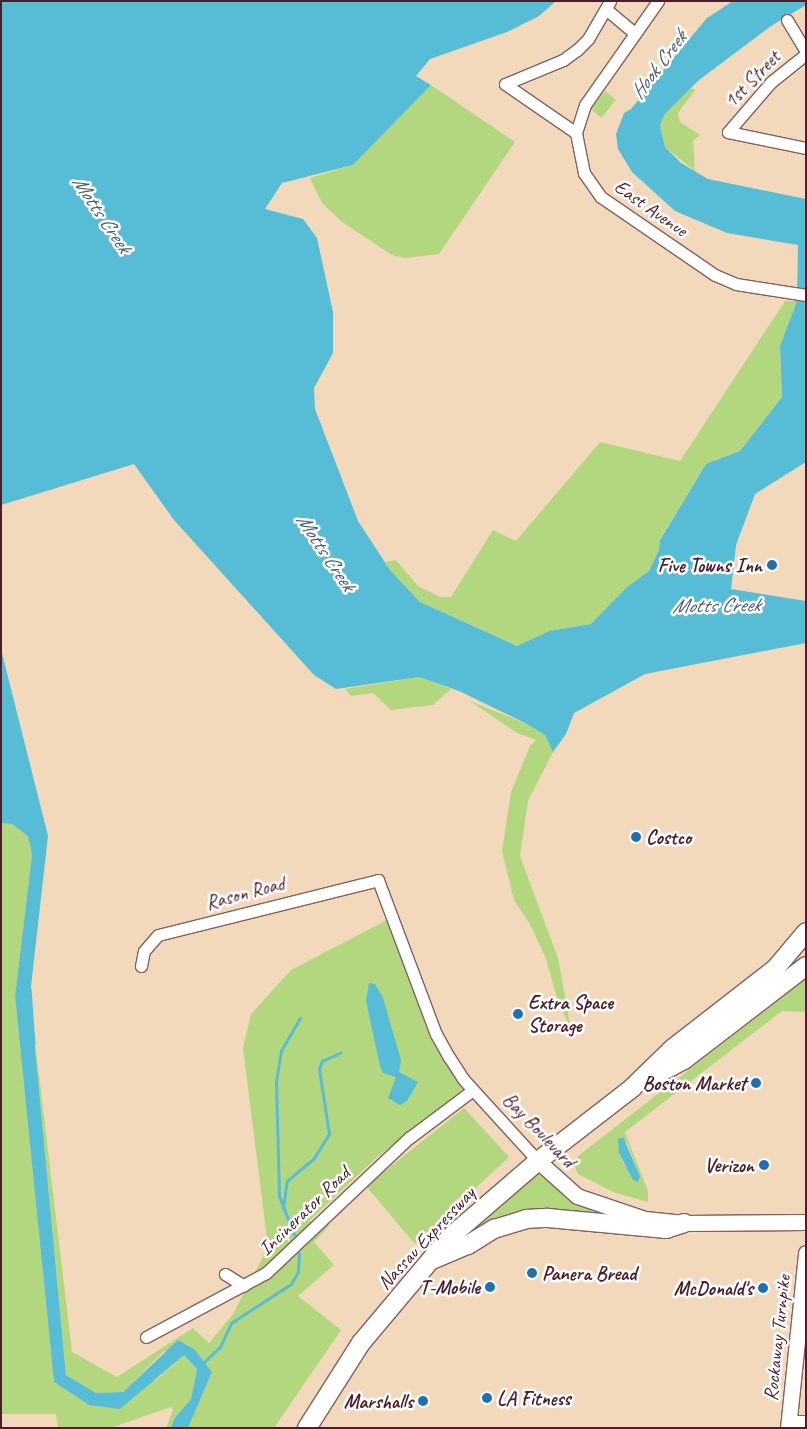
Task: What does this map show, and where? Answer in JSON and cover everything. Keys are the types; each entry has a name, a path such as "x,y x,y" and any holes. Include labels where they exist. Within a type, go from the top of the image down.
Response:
{"highway":[{"name":"Nassau Expressway","path":"307,1428 361,1343 427,1262 486,1203 538,1160 632,1088 673,1048 782,962 806,932"},
{"name":"Nassau Expressway","path":"632,1088 684,1060 806,966"},
{"path":"427,1262 468,1245 494,1229 526,1219 548,1218 666,1230 684,1223"}],"main road":[{"name":"Bay Boulevard","path":"538,1160 569,1190 587,1201 645,1219 684,1223 806,1222"},
{"name":"Rockaway Turnpike","path":"788,1425 802,1323 806,1253"}],"street":[{"path":"634,33 609,5 588,39 563,60 504,84 576,134 590,95 658,1"},
{"path":"786,20 806,53"},
{"name":"1st Street","path":"806,53 772,82 728,132 806,148"},
{"name":"East Avenue","path":"576,134 584,173 601,197 620,212 715,274 736,284 801,294"},
{"name":"Rason Road","path":"141,966 144,950 158,935 378,880"},
{"name":"Bay Boulevard","path":"378,880 436,1034 473,1090 538,1160"},
{"name":"Incinerator Road","path":"146,1337 244,1286 277,1263 409,1138 473,1090"},
{"path":"225,1274 244,1286"},
{"path":"788,1425 806,1421"}],"green space":[{"path":"431,85 515,142 439,254 406,258 392,255 342,222 322,203 310,178 353,165"},
{"path":"691,88 695,90 678,113 680,122 700,135 693,141 695,171 665,147 660,126 664,115"},
{"path":"605,91 616,100 601,118 591,109"},
{"path":"785,301 797,301 780,346 782,397 740,451 706,464 660,539 659,550 649,571 627,587 591,624 549,631 517,646 420,602 390,570 385,562 396,560 418,586 440,597 451,597 493,530 516,541 600,442 680,461"},
{"path":"419,677 451,689 433,705 391,710 373,693 351,696 345,689"},
{"path":"470,701 527,724 545,735 553,752 528,801 520,856 558,958 571,1030 558,1001 546,959 530,924 514,900 502,851 511,792 530,746 536,740 517,733"},
{"path":"1,823 12,824 28,836 32,855 15,996 54,1382 89,1405 156,1380 184,1355 197,1369 191,1399 174,1419 171,1428 166,1428 173,1410 171,1407 110,1428 58,1428 56,1414 1,1414"},
{"path":"387,920 418,1000 467,1086 376,1158 309,1221 330,1225 314,1242 334,1265 298,1296 341,1330 274,1428 188,1428 212,1372 195,1350 164,1351 123,1392 96,1393 66,1375 32,1016 72,1352 117,1377 193,1328 209,1343 233,1314 268,1247 243,1048 251,1014 291,970"},
{"path":"806,979 806,1012 782,1011 625,1132 648,1191 648,1202 613,1192 578,1174 574,1165 578,1156","holes":["627,1142 640,1176 625,1166 619,1153"]},
{"path":"464,1108 509,1157 415,1244 366,1186"},
{"path":"532,1166 569,1197 630,1225 513,1216 492,1220 453,1238"}],"water":[{"name":"Motts Creek","path":"1,1 556,1 539,16 507,32 430,59 416,76 431,85 353,165 282,183 265,209 303,219 317,238 333,312 333,353 314,388 315,409 358,521 390,570 420,602 517,646 549,631 591,624 627,587 649,571 659,550 660,540 706,464 740,451 782,397 780,346 797,301 798,245 727,233 675,211 632,172 618,149 616,134 624,113 631,109 707,18 733,1 806,1 806,5 771,26 699,80 664,115 660,126 665,147 681,163 708,179 806,199 806,462 755,494 736,545 731,589 806,601 806,643 645,674 574,713 566,734 553,752 545,735 527,724 459,691 419,677 336,689 314,675 174,520 134,464 1,505"},
{"path":"1,649 48,836 30,995 66,1375 96,1393 123,1392 178,1340 195,1350 212,1372 188,1428 171,1428 174,1419 191,1399 197,1369 184,1355 120,1409 89,1405 54,1382 15,996 32,855 28,836 12,824 1,823"},
{"path":"369,983 375,984 383,998 401,1060 399,1072 418,1082 407,1101 400,1105 388,1098 396,1077 383,1073 380,1066 366,1001"},
{"path":"623,1137 640,1176 638,1182 633,1180 619,1153 618,1139"}],"waterway":[{"path":"30,989 34,1043"},
{"path":"294,1235 279,1196 276,1082 281,1051 300,1018"},
{"path":"283,1208 287,1181 314,1158 329,1134 319,1069 322,1061 340,1053"},
{"path":"203,1363 220,1347 231,1323 291,1284 298,1272 299,1254"}],"place":[{"name":"Five Towns Inn","path":"772,565"},
{"name":"Costco","path":"636,837"},
{"name":"Extra Space Storage","path":"518,1014"},
{"name":"Boston Market","path":"756,1083"},
{"name":"Verizon","path":"764,1165"},
{"name":"Panera Bread","path":"532,1273"},
{"name":"T-Mobile","path":"490,1287"},
{"name":"McDonald's","path":"763,1288"},
{"name":"LA Fitness","path":"487,1398"},
{"name":"Marshalls","path":"423,1401"}],"water label":[{"name":"Hook Creek","path":"658,65"}]}
